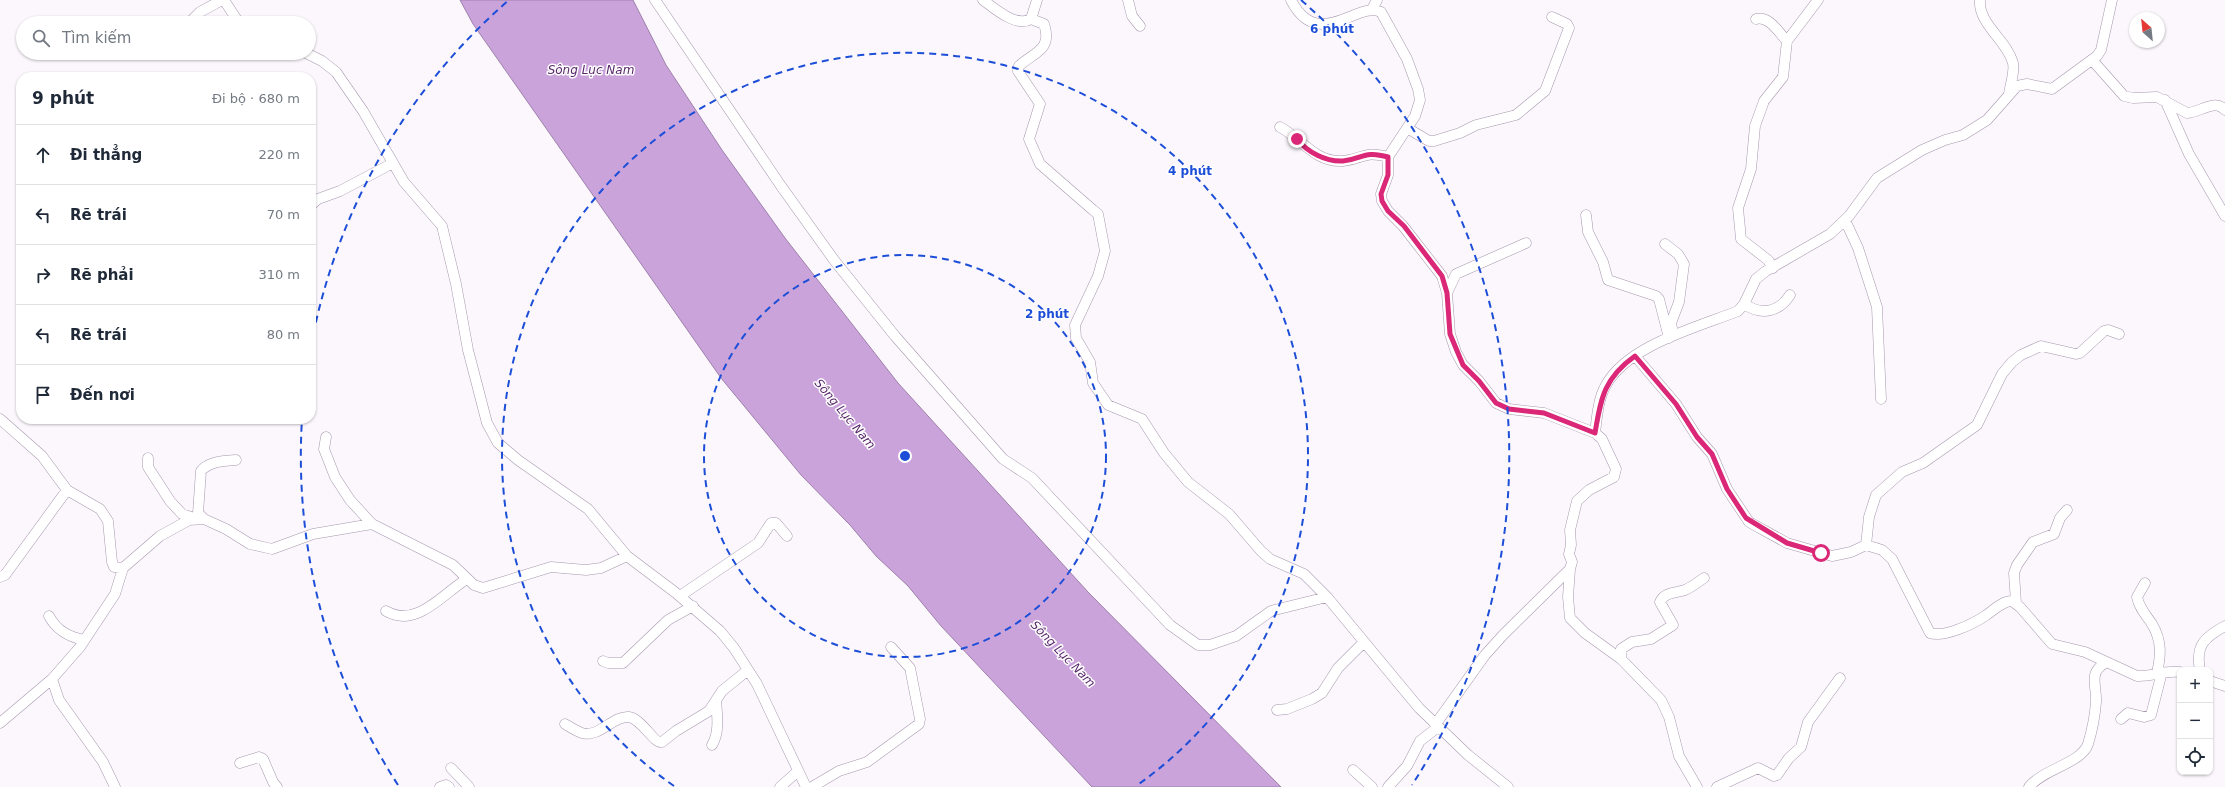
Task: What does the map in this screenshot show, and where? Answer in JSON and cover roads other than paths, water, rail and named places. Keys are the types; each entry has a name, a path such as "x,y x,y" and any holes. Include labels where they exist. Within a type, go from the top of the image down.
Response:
{"street":[{"path":"196,16 200,12 223,0 234,16"},
{"path":"655,0 781,186 834,260 895,336 1003,458 1032,478 1170,625 1198,645 1210,645 1236,636 1271,611 1327,598"},
{"path":"983,0 1001,13 1015,20 1027,21 1031,19 1044,24 1047,38 1044,48 1019,66 1018,71 1040,104 1029,139 1040,164 1098,214 1105,251 1099,269 1075,325 1074,332 1090,362 1093,383 1108,405 1142,419 1164,452 1188,482 1229,514 1261,551 1270,559 1304,574 1327,598 1407,695 1437,726 1508,787"},
{"path":"1031,19 1037,0"},
{"path":"1128,0 1132,16 1140,26"},
{"path":"1291,0 1306,19 1319,23 1337,21 1374,5 1381,12 1407,60 1418,89 1419,105 1407,128 1388,157 1388,175 1381,194 1384,206 1404,226 1442,276 1447,293 1450,334 1456,352 1463,365 1479,381 1496,403 1509,409 1544,413 1595,433 1602,439 1611,456 1616,469 1616,474 1609,480 1588,490 1578,501 1570,530 1571,545 1569,554 1572,562 1570,569 1568,598 1570,618 1585,633 1621,659 1661,700 1669,717 1679,756 1697,787"},
{"path":"1772,268 1768,260 1741,239 1738,208 1751,169 1755,126 1764,101 1783,77 1786,41 1818,0"},
{"path":"1980,0 1985,19 1999,37 2012,62 2009,94"},
{"path":"1595,433 1601,398 1606,386 1622,365 1635,356 1671,337 1738,311 1744,304 1756,280 1772,268 1830,234 1845,220 1877,178 1922,150 1945,140 1963,135 1987,120 2009,94 2022,84 2052,89 2093,61 2101,50 2112,0"},
{"path":"1407,128 1429,141 1434,141 1460,133 1476,125 1508,118 1527,108 1545,91 1569,28 1567,24 1552,17"},
{"path":"1756,19 1760,18 1767,20 1786,41"},
{"path":"316,58 336,72 362,110 404,182 442,226 456,284 468,350 487,424 493,436 498,443 518,460 588,508 627,556 680,596 720,631 748,670 797,772 806,787"},
{"path":"2093,61 2124,96 2133,98 2157,97 2187,113 2213,105 2221,106 2225,110"},
{"path":"2165,100 2189,154 2225,216"},
{"path":"1280,127 1293,134 1307,149 1323,158 1343,161 1368,153 1388,157"},
{"path":"316,201 340,191 393,163"},
{"path":"1586,215 1588,232 1603,262 1608,280 1656,296 1659,299 1671,337"},
{"path":"1845,220 1858,248 1877,307 1881,399"},
{"path":"1447,293 1456,274 1526,243"},
{"path":"1664,244 1678,254 1684,264 1679,302 1671,323 1671,337"},
{"path":"1744,304 1760,311 1774,310 1782,306 1790,295"},
{"path":"1866,545 1869,517 1876,495 1902,472 1923,463 1977,425 2002,374 2016,358 2029,350 2041,346 2076,354 2086,350 2104,331 2108,330 2119,334"},
{"path":"1635,356 1676,404 1697,437 1712,454 1727,489 1749,522 1787,543 1832,556 1851,552 1866,545 1882,550 1892,558 1930,633 1938,635 1956,630 1980,619 2008,601 2016,603 2052,644 2085,652 2105,663 2136,676 2144,676 2160,672 2177,672"},
{"path":"0,419 42,456 67,490 100,509 105,515 108,521 112,562 114,566 124,568"},
{"path":"326,437 324,449 335,477 350,500 372,524 453,565 474,585 483,588 551,567 586,570 601,568 627,556"},
{"path":"148,458 148,467 170,501 182,514 226,529 250,544 272,549 313,534 372,524"},
{"path":"200,519 198,513 201,471 204,467 216,462 236,460"},
{"path":"0,577 5,575 67,490"},
{"path":"2016,603 2014,573 2017,565 2033,542 2054,534 2060,518 2067,510"},
{"path":"0,723 52,679 84,640 115,594 124,568 160,536 182,523 200,519"},
{"path":"680,596 758,543 765,529 771,523 776,523 788,536"},
{"path":"1388,787 1407,766 1420,741 1437,726 1485,655 1502,635 1570,569"},
{"path":"1621,659 1621,649 1632,642 1651,639 1673,625 1660,602 1666,595 1685,590 1704,578"},
{"path":"386,611 397,616 417,614 467,579"},
{"path":"2121,719 2128,713 2144,717 2151,715 2160,672 2161,651 2159,638 2141,609 2137,597 2145,583"},
{"path":"603,661 608,663 623,663 668,620 692,606"},
{"path":"49,616 56,626 70,637 84,640"},
{"path":"2200,667 2199,657 2202,644 2213,633 2225,626"},
{"path":"1276,710 1287,710 1322,693 1338,668 1364,642"},
{"path":"812,787 839,771 866,762 919,724 920,719 910,668 891,647"},
{"path":"2030,787 2043,774 2086,750 2096,701 2094,676 2100,666 2105,663"},
{"path":"565,724 582,733 590,733 627,717 638,720 659,743 683,727 702,717 709,711 722,691 748,670"},
{"path":"1717,787 1758,768 1774,776 1777,775 1789,758 1801,747 1808,722 1840,678"},
{"path":"52,679 59,700 103,762 115,787"},
{"path":"2213,682 2225,686"},
{"path":"712,745 716,738 717,731 716,700"},
{"path":"240,764 259,757 263,758 273,782 277,787"},
{"path":"451,768 469,787"},
{"path":"1352,770 1372,787"},
{"path":"780,787 797,772"},
{"path":"440,787 446,785 449,787"}],"water":[{"name":"Sông Lục Nam","path":"460,0 633,0 666,65 722,150 785,238 898,383 1088,592 1281,787 1092,787 941,626 908,586 876,556 850,525 801,475 721,378 473,24"}]}
